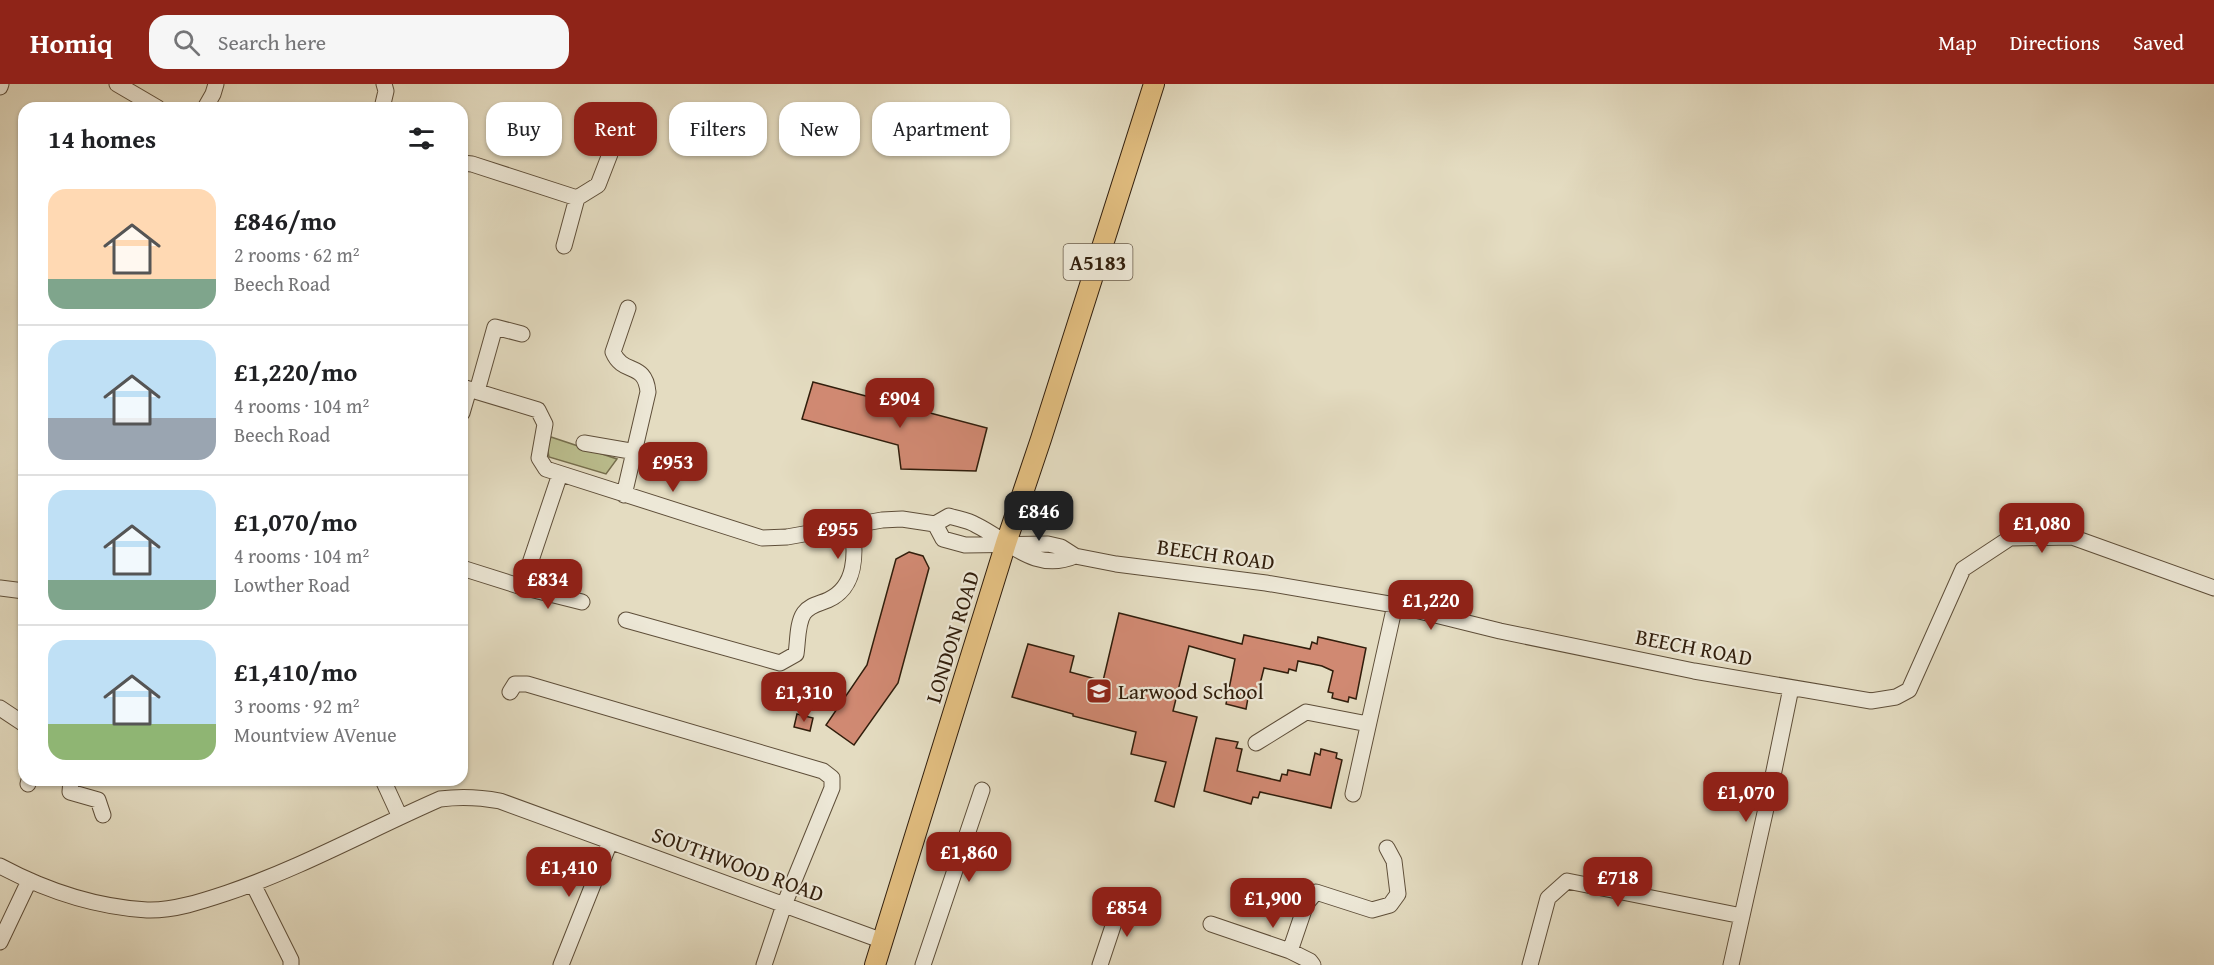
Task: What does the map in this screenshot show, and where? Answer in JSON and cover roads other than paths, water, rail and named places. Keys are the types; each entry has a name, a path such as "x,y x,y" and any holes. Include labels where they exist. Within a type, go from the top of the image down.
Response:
{"main road":[{"name":"LONDON ROAD","path":"875,965 1006,543 1154,84"}],"street":[{"path":"117,84 148,102"},
{"path":"208,102 216,84"},
{"path":"383,102 386,91 384,84"},
{"path":"564,246 578,198 598,184 609,156"},
{"path":"468,164 578,198"},
{"path":"624,495 636,452 648,392 642,373 622,365 613,352 628,308"},
{"path":"522,333 495,327 470,389 538,410 545,424 540,458 546,469 762,538 787,537 882,520 902,519 935,524 949,516 975,524 1006,543"},
{"path":"584,443 636,452"},
{"path":"522,586 560,474"},
{"name":"BEECH ROAD","path":"935,524 944,539 965,545 1048,544 1060,547 1074,556 1116,564 1266,583 1395,605 1511,634 1694,671 1870,701 1896,697 1909,690 1963,569 2010,538 2072,537 2214,588"},
{"path":"626,620 780,663 796,654 802,618 806,611 836,596 847,584 853,567 855,549 852,527"},
{"path":"468,570 582,602"},
{"path":"0,588 18,590"},
{"path":"1353,794 1395,605"},
{"path":"510,692 514,684 527,684 823,771 832,778 832,788 784,905 764,965"},
{"path":"1731,965 1791,688"},
{"path":"0,708 18,720"},
{"path":"1256,744 1306,712 1368,724"},
{"path":"70,786 70,792 98,800 103,815"},
{"path":"386,786 400,817"},
{"path":"923,965 982,790"},
{"name":"SOUTHWOOD ROAD","path":"0,866 29,881 85,900 149,910 195,904 253,884 440,800 478,796 500,801 884,941"},
{"path":"561,965 610,843"},
{"path":"1290,951 1306,904 1316,892 1372,910 1390,905 1398,894 1394,861 1386,848"},
{"path":"0,942 29,881"},
{"path":"1530,965 1548,898 1567,881 1742,916"},
{"path":"253,884 291,960 291,965"},
{"path":"1100,965 1122,899"},
{"path":"1211,924 1290,951 1310,961 1313,965"}],"place":[{"name":"Larwood School","path":"1099,691"}]}
